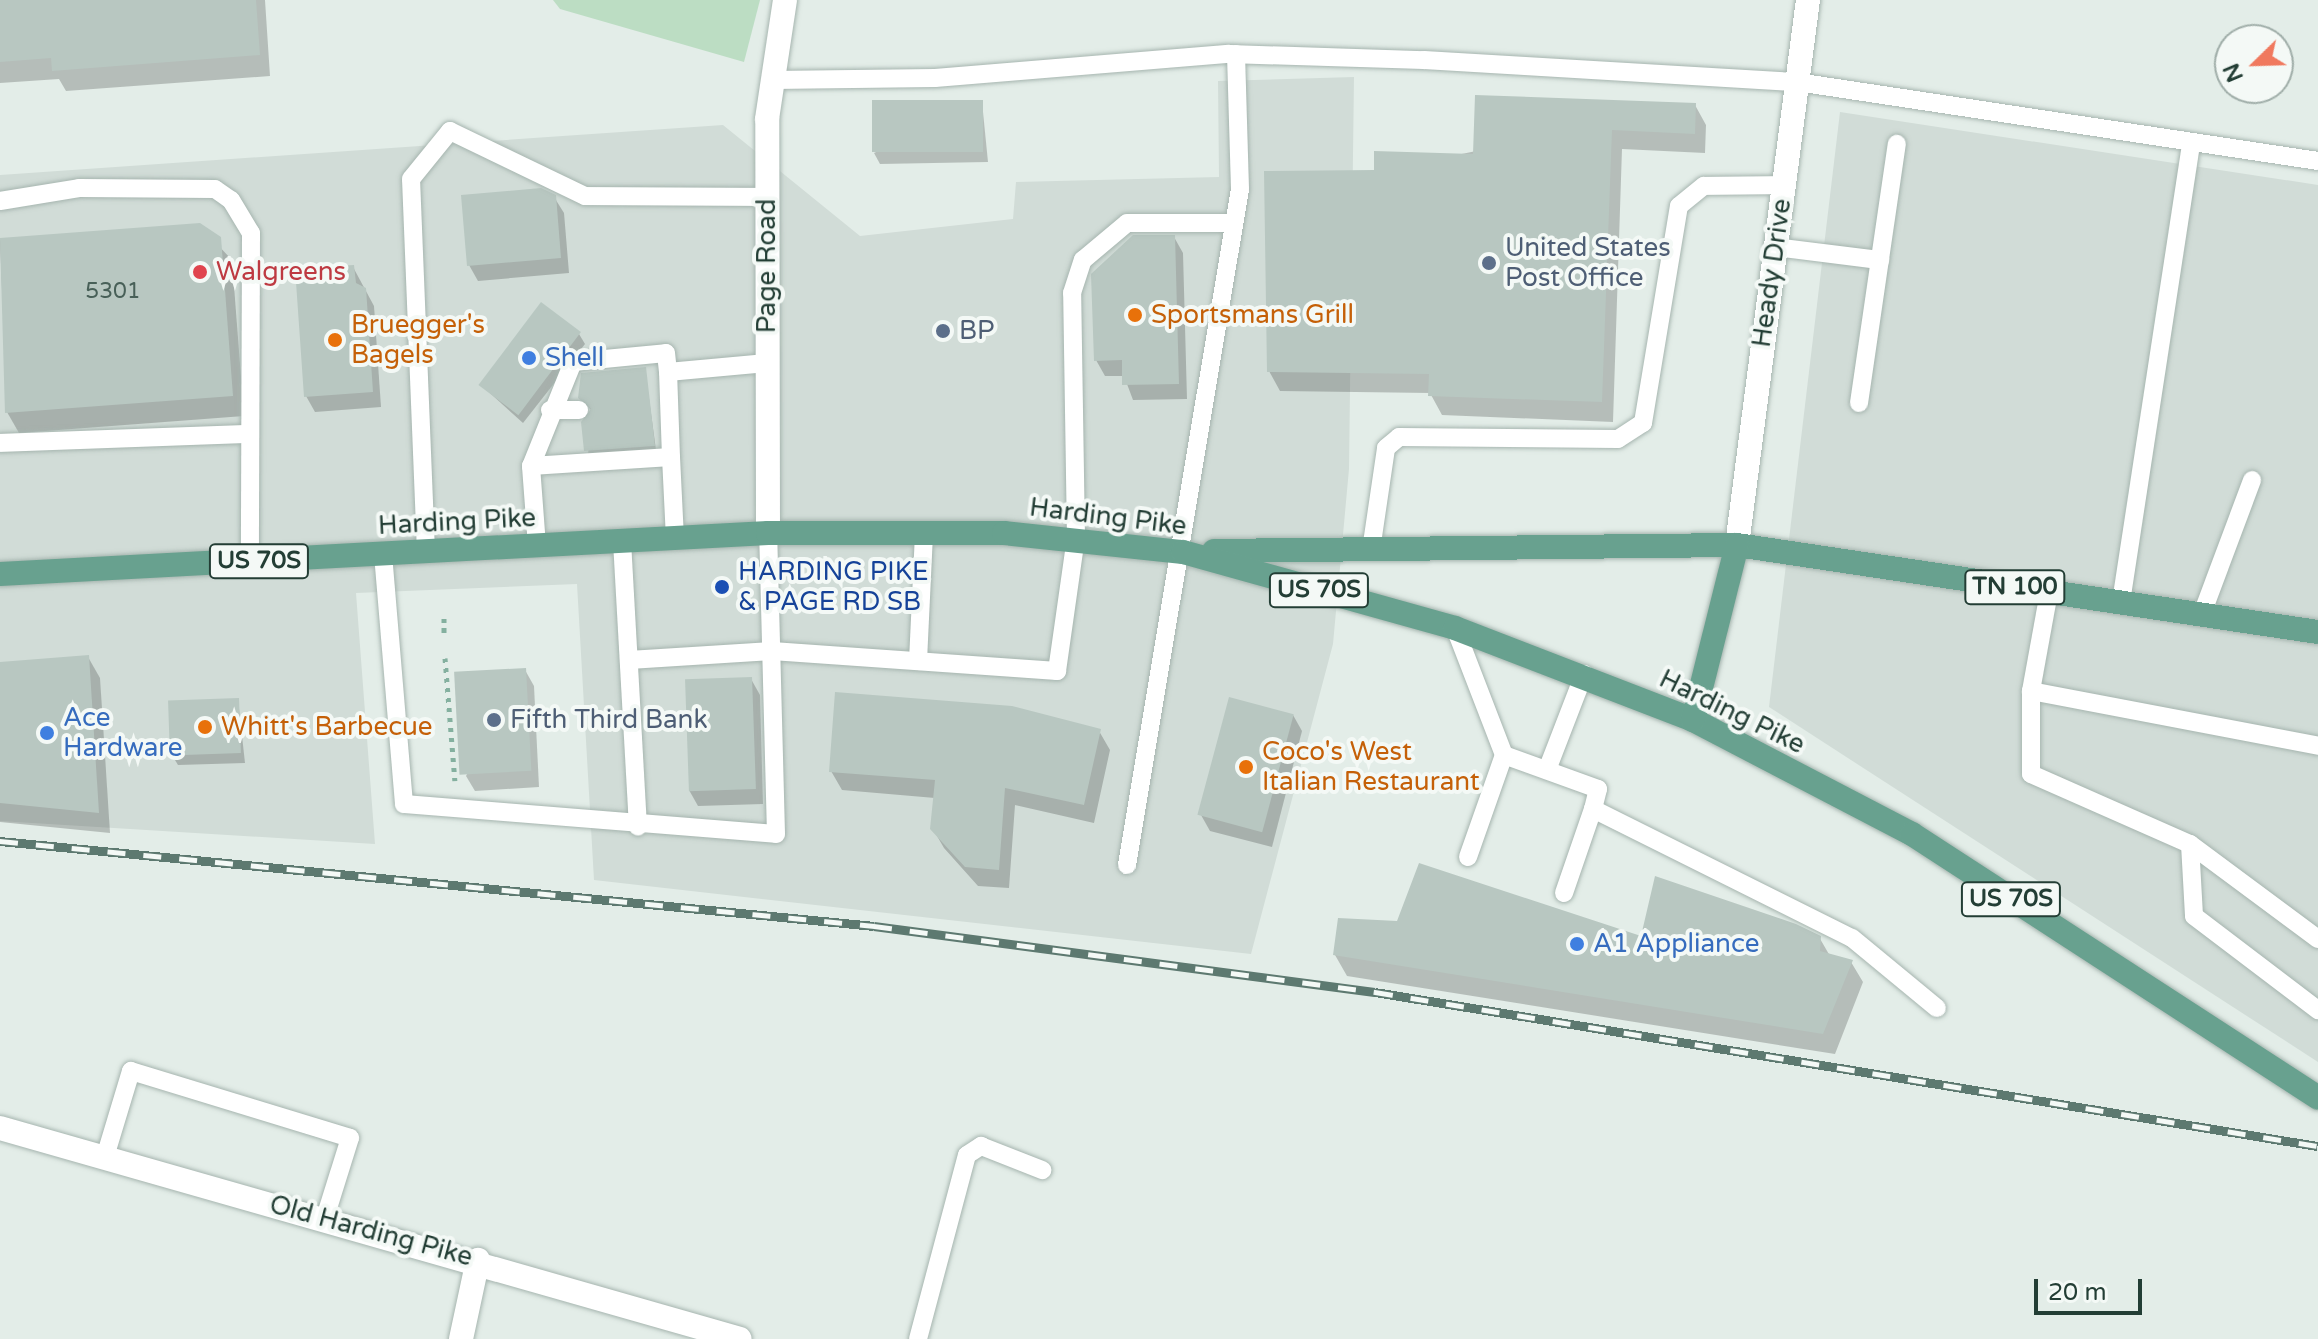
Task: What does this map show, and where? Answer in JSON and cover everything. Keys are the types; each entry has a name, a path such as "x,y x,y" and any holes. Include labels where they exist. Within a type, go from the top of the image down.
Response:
{"main road":[{"name":"Harding Pike","path":"0,574 768,533 924,532 1076,538 1183,552 1455,628 1584,674 1693,720 1912,834 2318,1098"},
{"name":"TN 100","path":"1183,552 1737,545 2318,632"},
{"path":"1693,720 1737,545"}],"street":[{"name":"Page Road","path":"768,533 767,197 772,80 785,0"},
{"name":"Heady Drive","path":"1737,545 1808,0"},
{"name":"Old Harding Pike","path":"0,1128 478,1260 740,1339"},
{"path":"461,1339 478,1260"}],"lane":[{"path":"1127,865 1183,552 1232,223 1240,189 1236,54"},
{"path":"772,80 935,78 1236,54 1797,82 2318,161"},
{"path":"426,552 411,179 450,131 585,196 767,197"},
{"path":"2121,602 2191,142"},
{"path":"1859,403 1897,144"},
{"path":"1371,550 1386,448 1399,437 1618,439 1643,423 1679,206 1704,186 1784,185"},
{"path":"0,201 79,188 215,189 231,200 251,233 250,561"},
{"path":"629,660 772,651 1057,671 1076,538 1072,293 1083,260 1127,223 1232,223"},
{"path":"1775,247 1880,260"},
{"path":"537,546 531,466 550,410 573,362 666,353 675,538"},
{"path":"668,372 767,363"},
{"path":"650,404 669,401"},
{"path":"550,410 579,410"},
{"path":"0,443 250,434"},
{"path":"531,466 671,457"},
{"path":"2202,614 2252,480"},
{"path":"918,661 924,532"},
{"path":"383,554 404,804 638,827 776,834 768,533"},
{"path":"622,541 638,827"},
{"path":"2049,592 2031,691 2031,774 2190,844 2318,939"},
{"path":"1455,628 1504,755 1468,857"},
{"path":"1547,770 1584,674"},
{"path":"2031,691 2318,746"},
{"path":"1504,755 1598,789 1564,893"},
{"path":"1593,809 1852,938 1937,1008"},
{"path":"2190,844 2194,916 2318,1010"},
{"path":"105,1157 131,1071 350,1138 325,1218"},
{"path":"918,1339 967,1155 981,1146 1042,1170"}],"path":[{"path":"444,618 444,634"},
{"path":"445,658 455,781"}],"shaded area":[{"path":"1354,77 1349,469 1333,644 1251,954 594,880 577,584 356,593 375,844 0,821 0,175 723,125 860,236 1013,219 1016,182 1219,177 1218,81"},
{"path":"1840,112 2318,185 2318,1062 1769,707"}],"green space":[{"path":"553,0 760,0 744,62 560,9"}],"building":[{"path":"0,0 256,0 260,55 52,71 51,58 0,62"},
{"name":"United States Post Office","path":"1475,95 1696,103 1695,134 1612,130 1602,402 1428,396 1429,374 1267,372 1264,171 1374,170 1374,151 1473,154"},
{"path":"872,100 983,100 983,152 872,152"},
{"path":"541,188 556,195 561,258 467,266 461,195"},
{"name":"Walgreens","path":"200,223 221,237 233,396 5,413 0,238"},
{"name":"Sportsmans Grill","path":"1133,235 1175,235 1179,384 1122,385 1122,360 1094,361 1091,274"},
{"name":"Bruegger's Bagels","path":"354,265 356,283 366,288 373,392 304,397 296,282 303,282 302,268"},
{"name":"Shell","path":"541,302 581,332 518,415 478,385"},
{"name":"Shell","path":"646,367 655,446 584,451 581,422 591,409 578,398 581,373"},
{"name":"Ace Hardware","path":"89,655 99,813 0,803 0,662"},
{"name":"Fifth Third Bank","path":"526,668 531,771 459,775 454,672"},
{"path":"752,677 756,789 689,791 685,679"},
{"path":"835,692 1012,706 1101,729 1084,805 1005,788 999,870 965,867 930,829 935,780 829,772"},
{"path":"1229,697 1294,714 1262,832 1197,815"},
{"name":"Whitt's Barbecue","path":"239,698 241,753 170,755 168,700"},
{"name":"A1 Appliance","path":"1419,863 1641,936 1655,876 1796,924 1821,936 1820,951 1853,960 1823,1034 1333,955 1338,918 1397,921"}],"railway":[{"path":"0,841 874,926 1375,992 2318,1146"}],"place":[{"name":"United States Post Office","path":"1489,263"},
{"name":"Walgreens","path":"200,272"},
{"name":"Sportsmans Grill","path":"1135,315"},
{"name":"BP","path":"943,331"},
{"name":"Bruegger's Bagels","path":"335,340"},
{"name":"Shell","path":"529,358"},
{"name":"HARDING PIKE & PAGE RD SB","path":"722,587"},
{"name":"Fifth Third Bank","path":"494,720"},
{"name":"Whitt's Barbecue","path":"205,727"},
{"name":"Ace Hardware","path":"47,733"},
{"name":"Coco's West Italian Restaurant","path":"1246,767"},
{"name":"A1 Appliance","path":"1577,944"}]}
